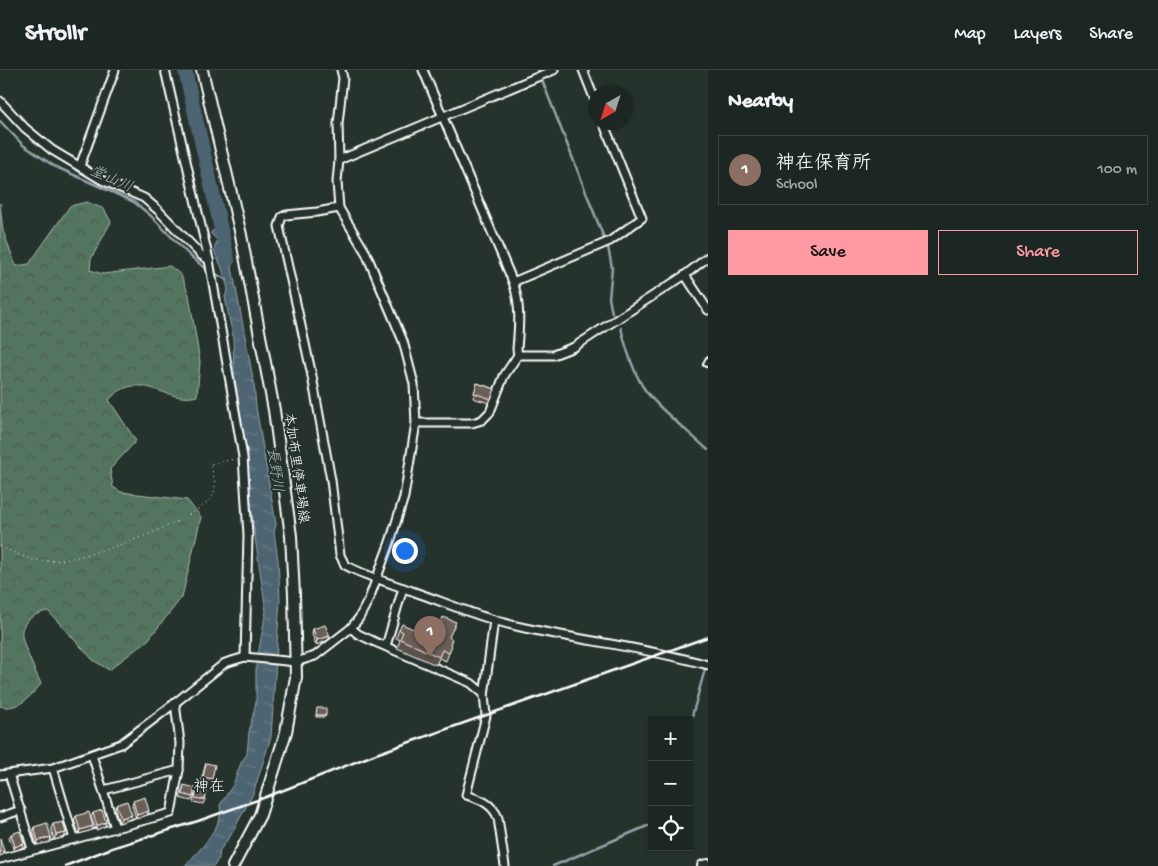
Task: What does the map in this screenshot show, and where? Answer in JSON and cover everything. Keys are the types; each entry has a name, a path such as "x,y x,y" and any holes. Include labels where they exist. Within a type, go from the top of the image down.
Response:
{"main road":[{"name":"本加布里停車場線","path":"202,70 241,235 274,410 291,536 296,662 296,677 291,710 266,797 250,836 233,866"},
{"path":"703,866 708,865"}],"street":[{"path":"80,166 115,70"},
{"path":"165,70 209,260 243,457 248,535 245,657"},
{"path":"0,775 53,768 121,744 225,663 245,657 296,662 315,656 351,628 359,618 369,598 390,542 404,497 416,423 414,384 403,341 366,253 339,208 337,182 339,160 338,124 344,78 342,70"},
{"path":"416,423 472,423 482,420 490,412 504,376 518,355 520,308 513,282 423,70"},
{"path":"339,160 554,70"},
{"path":"583,70 589,85"},
{"path":"0,101 38,139 102,180 144,198 201,255 209,260"},
{"path":"513,282 610,241 642,218 606,130"},
{"path":"339,208 286,215 282,217 279,226 311,371 331,480 341,558 344,565 403,588 494,620 523,628 571,636 598,643 663,653 708,665"},
{"path":"518,355 553,354 566,351 685,275 708,258"},
{"path":"685,275 708,310"},
{"path":"386,646 403,588"},
{"path":"494,620 484,697 486,716 466,795 478,798 491,806 496,812 505,866"},
{"path":"351,628 358,634 472,683 481,690 484,697"},
{"path":"0,859 171,813 179,770 180,744 175,703"},
{"path":"92,755 115,828"},
{"path":"53,768 74,839"},
{"path":"104,790 179,770"},
{"path":"10,774 32,849"},
{"path":"0,817 21,810"}],"path":[{"path":"0,546 24,558 51,561 84,556 152,533 197,510 212,497 216,488 210,464 243,457"}],"green space":[{"path":"87,202 104,209 111,222 91,259 90,270 103,274 170,266 181,275 189,295 200,362 197,396 174,396 142,386 131,386 120,390 109,400 136,441 110,469 113,487 121,492 187,500 201,517 182,597 148,640 109,670 93,660 48,611 39,614 26,622 22,636 41,684 23,702 6,707 0,706 0,203 3,231 16,266 29,264 70,206"}],"water":[{"path":"219,230 221,241 228,246 254,384 256,407 276,524 274,532 280,599 271,737 253,794 231,835 220,850 219,858 214,866 185,866 204,845 216,827 221,814 220,805 233,785 241,763 247,754 249,732 256,702 256,666 266,611 234,372 233,337 225,297 228,289 222,268 214,251 217,240 211,234 212,231"}],"building":[{"path":"477,383 495,389 491,399 474,393"},
{"path":"443,617 456,622 449,637 452,639 450,644 452,645 449,653 442,650 439,657 400,639 403,632 399,630 402,624 434,638"},
{"path":"325,625 330,636 317,640 313,629"},
{"path":"317,708 326,708 326,715 316,715"},
{"path":"206,763 215,765 212,779 203,777"},
{"path":"184,785 195,788 193,797 182,794"},
{"path":"197,787 207,790 205,800 195,798"},
{"path":"145,797 149,811 137,815 133,801"},
{"path":"127,801 132,815 121,818 116,805"},
{"path":"102,810 106,822 97,826 93,813"},
{"path":"89,812 93,826 80,830 76,816"},
{"path":"63,822 66,833 56,835 53,824"},
{"path":"47,823 51,837 38,841 34,827"},
{"path":"20,831 24,843 15,847 11,834"},
{"path":"0,838 4,851 0,852"}],"waterway":[{"name":"長野川","path":"185,70 228,260"},
{"path":"538,70 604,238"},
{"name":"堂山川","path":"0,121 23,145 54,166 134,202 150,215 189,255 205,268 227,280"},
{"path":"608,247 612,268 609,298 612,313"},
{"path":"621,328 627,351 643,387 664,411 708,450"},
{"path":"692,716 705,669"},
{"path":"487,800 498,808 501,818"},
{"path":"553,866 648,826"}],"railway":[{"path":"65,866 112,848 266,797 376,754 708,637"}],"place":[{"name":"神在保育所","path":"430,657"}],"district":[{"name":"神在","path":"209,788"}]}
